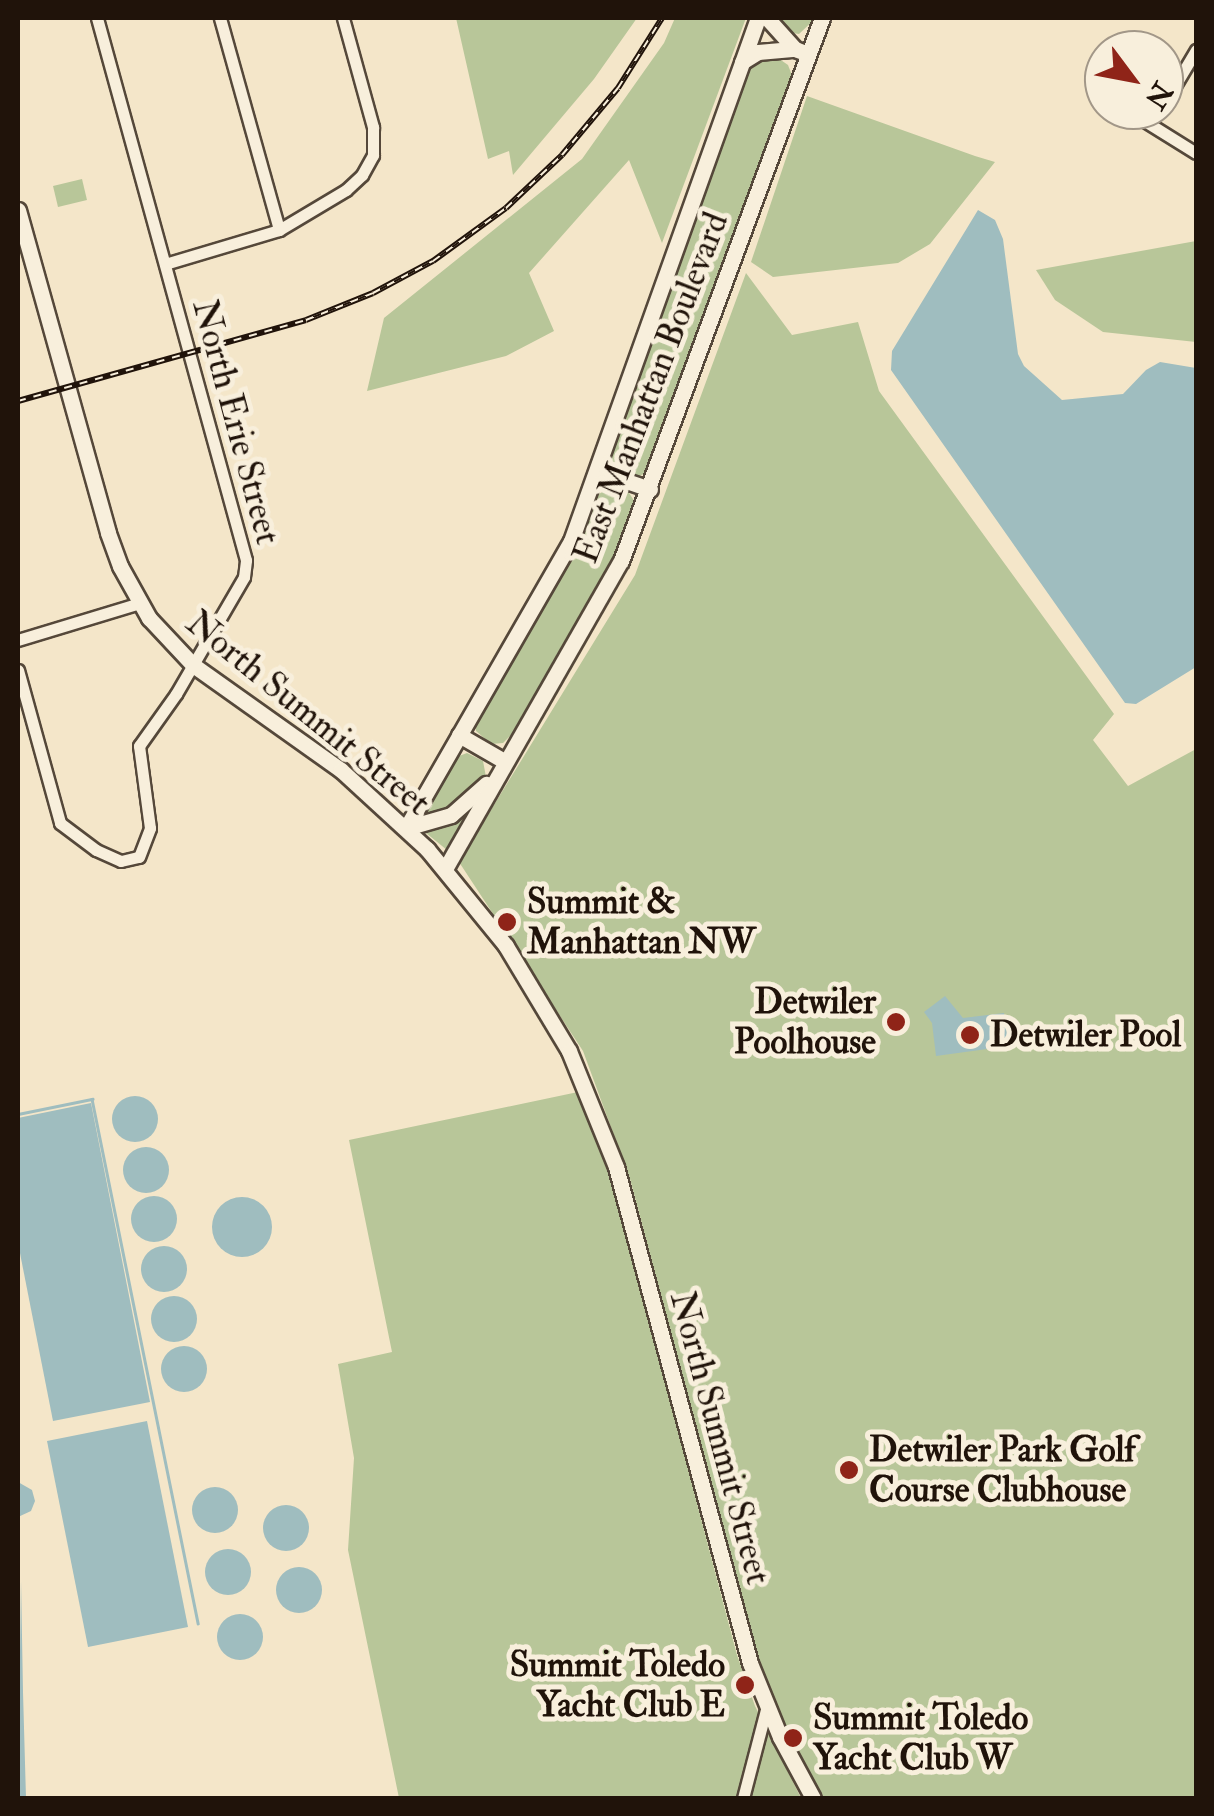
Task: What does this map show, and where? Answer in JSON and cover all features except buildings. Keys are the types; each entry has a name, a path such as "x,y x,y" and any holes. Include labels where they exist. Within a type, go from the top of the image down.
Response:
{"street":[{"name":"North Erie Street","path":"18,670 56,817 96,850 122,861 139,857 149,838 139,746 244,578 246,560 97,18"},
{"path":"220,18 280,230"},
{"path":"165,264 280,230 346,190 373,155 373,127 343,18"},
{"name":"East Manhattan Boulevard","path":"406,828 566,550 758,18"},
{"path":"767,18 802,52"},
{"name":"East Manhattan Boulevard","path":"445,869 621,561 650,489 802,52 822,18"},
{"path":"742,62 758,52 802,52"},
{"path":"1158,130 1196,153"},
{"name":"North Summit Street","path":"18,210 108,533 140,603 160,632 193,665 341,770 406,828 445,869 529,981 569,1051 599,1118 641,1252 729,1594 766,1706 813,1798"},
{"path":"596,471 650,489"},
{"path":"18,640 140,603"},
{"path":"406,828 452,815 474,798 504,761 459,735"},
{"path":"743,1798 766,1706"}],"green space":[{"path":"456,18 637,18 594,79 513,175 509,151 488,159"},
{"path":"675,18 746,18 662,243 629,160 529,273 554,331 506,356 367,391 384,318 582,159 664,43"},
{"path":"772,18 816,18 799,34 786,32"},
{"path":"775,56 788,65 793,78 649,471 636,478 617,472 607,462 748,66"},
{"path":"807,96 995,162 930,244 898,263 773,277 751,262"},
{"path":"82,179 87,200 58,207 53,186"},
{"path":"1196,241 1196,342 1103,332 1055,300 1036,270"},
{"path":"746,273 792,335 858,322 879,391 1114,714 1093,740 1128,786 1196,749 1196,1798 823,1798 785,1727 756,1653 630,1179 583,1051 459,862 635,575"},
{"path":"613,484 625,487 635,502 624,539 513,733 503,743 491,744 476,731 476,717 579,541 595,497"},
{"path":"467,753 483,761 486,777 462,803 418,819 454,758"},
{"path":"477,801 447,850 424,830"},
{"path":"578,1092 613,1185 737,1655 755,1706 801,1798 399,1798 348,1550 354,1458 338,1364 392,1352 349,1140"}],"water":[{"path":"978,210 995,220 1003,239 1018,354 1024,366 1062,400 1123,394 1146,370 1160,362 1196,368 1196,667 1136,704 1125,703 891,370 892,351"},
{"name":"Detwiler Pool","path":"945,996 963,1018 1004,1013 1009,1046 936,1056 932,1023 924,1012"},
{"path":"135,1096 151,1103 158,1119 151,1135 135,1142 119,1135 112,1119 119,1103"},
{"path":"91,1103 150,1402 53,1421 18,1243 18,1118"},
{"path":"146,1147 162,1154 169,1170 162,1186 146,1193 130,1186 123,1170 130,1154"},
{"path":"154,1196 170,1203 177,1219 170,1235 154,1242 138,1235 131,1219 138,1203"},
{"path":"242,1197 263,1206 272,1227 263,1248 242,1257 221,1248 212,1227 221,1206"},
{"path":"164,1246 180,1253 187,1269 180,1285 164,1292 148,1285 141,1269 148,1253"},
{"path":"174,1296 190,1303 197,1319 190,1335 174,1342 158,1335 151,1319 158,1303"},
{"path":"184,1346 200,1353 207,1369 200,1385 184,1392 168,1385 161,1369 168,1353"},
{"path":"147,1421 188,1627 88,1647 47,1441"},
{"path":"18,1482 32,1490 35,1501 31,1511 18,1517"},
{"path":"215,1487 231,1494 238,1510 231,1526 215,1533 199,1526 192,1510 199,1494"},
{"path":"286,1505 302,1512 309,1528 302,1544 286,1551 270,1544 263,1528 270,1512"},
{"path":"228,1549 244,1556 251,1572 244,1588 228,1595 212,1588 205,1572 212,1556"},
{"path":"299,1567 315,1574 322,1590 315,1606 299,1613 283,1606 276,1590 283,1574"},
{"path":"21,1580 23,1692 26,1798 18,1798"},
{"path":"240,1614 257,1620 263,1637 257,1654 240,1660 223,1654 217,1637 223,1620"}],"waterway":[{"path":"18,1114 92,1099 198,1623"}],"railway":[{"path":"18,401 306,320 373,293 433,261 506,208 562,155 618,88 662,18"}],"place":[{"name":"Summit & Manhattan NW","path":"507,922"},
{"name":"Detwiler Poolhouse","path":"896,1022"},
{"name":"Detwiler Pool","path":"970,1035"},
{"name":"Detwiler Park Golf Course Clubhouse","path":"849,1470"},
{"name":"Summit Toledo Yacht Club E","path":"745,1685"},
{"name":"Summit Toledo Yacht Club W","path":"793,1738"}]}
